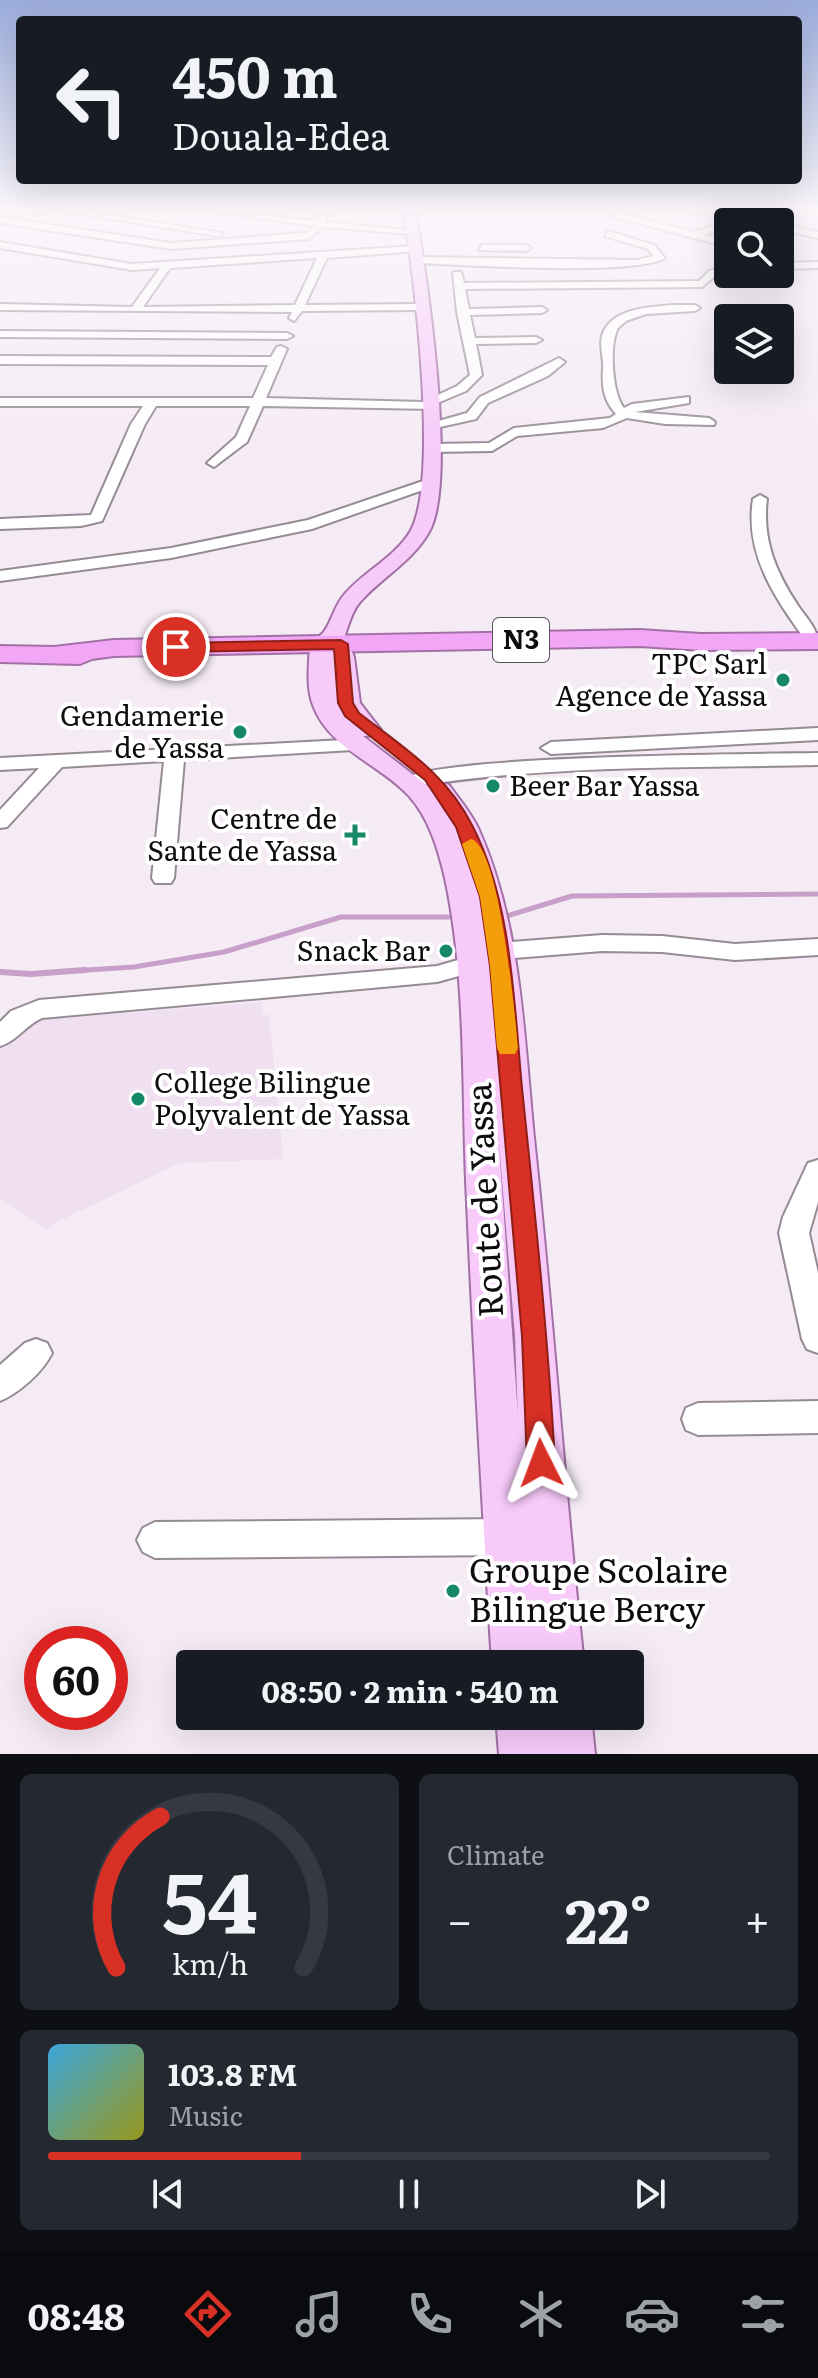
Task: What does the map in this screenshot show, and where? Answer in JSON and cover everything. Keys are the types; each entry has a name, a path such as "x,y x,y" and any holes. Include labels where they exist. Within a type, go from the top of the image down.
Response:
{"highway":[{"name":"N3","path":"0,654 59,654 111,659 332,647 645,649 701,642 816,641"}],"main road":[{"path":"332,647 342,613 352,598 410,547 422,528 432,482 433,448 419,291"},
{"name":"Route de Yassa","path":"332,647 326,707 341,728 363,745 421,779"},
{"name":"Route de Yassa","path":"332,647 345,703 353,716 421,779 451,852 465,908 485,958 535,1336 542,1484 559,1650"},
{"name":"Route de Yassa","path":"485,958 497,1417 515,1650"},
{"path":"497,1417 539,1420"},
{"path":"522,1730 524,1754"},
{"path":"567,1730 570,1754"}],"street":[{"path":"135,310 149,291"},
{"path":"214,463 242,439 255,402 306,291"},
{"path":"430,411 473,382 476,375 459,291"},
{"path":"0,307 135,310 420,307"},
{"path":"695,308 638,312 616,324 608,335 607,380 612,401 623,414 709,422"},
{"path":"462,312 542,310"},
{"path":"0,334 287,336"},
{"path":"470,341 536,340"},
{"path":"0,360 275,361"},
{"path":"0,402 255,402 471,416 484,400 544,373 559,362"},
{"path":"433,448 492,447 506,434 514,432 603,424 615,421 632,408 685,400"},
{"path":"0,524 81,522 97,518 138,424 152,402"},
{"path":"0,576 171,553 312,524 432,482"},
{"path":"760,499 755,517 768,564 779,590 816,641"},
{"path":"551,748 818,734"},
{"path":"0,764 363,745"},
{"path":"163,878 174,757"},
{"path":"421,779 578,764 818,759"},
{"path":"0,822 56,761"},
{"path":"0,1037 20,1017 39,1009 437,974 485,958 602,943 662,944 735,952 818,947"},
{"path":"818,1171 797,1217 794,1233 811,1282 818,1339"},
{"path":"0,1386 36,1353"},
{"path":"698,1419 818,1417"},
{"path":"155,1540 505,1537"}],"shaded area":[{"name":"College Bilingue Polyvalent de Yassa","path":"262,1002 263,1015 269,1015 283,1159 180,1163 59,1221 48,1230 0,1199 0,1039 16,1022"}],"waterway":[{"path":"507,916 572,896 818,894"},
{"path":"71,971 134,967 224,952 341,917 449,917"},
{"path":"71,971 85,970"},
{"path":"5,972 0,972 31,974 71,971"},
{"path":"56,972 71,971"},
{"path":"781,1237 788,1270"}],"slow traffic":[{"path":"471,844 489,897 508,1048"}],"place":[{"name":"TPC Sarl Agence de Yassa","path":"783,680"},
{"name":"Gendamerie de Yassa","path":"240,732"},
{"name":"Beer Bar Yassa","path":"493,786"},
{"name":"Centre de Sante de Yassa","path":"355,835"},
{"name":"Snack Bar","path":"446,951"},
{"name":"College Bilingue Polyvalent de Yassa","path":"138,1099"},
{"name":"Groupe Scolaire Bilingue Bercy","path":"453,1591"}],"route":[{"path":"176,647 341,644 345,703 353,716 431,777 465,827 489,897 500,966 535,1336 541,1463"}]}
